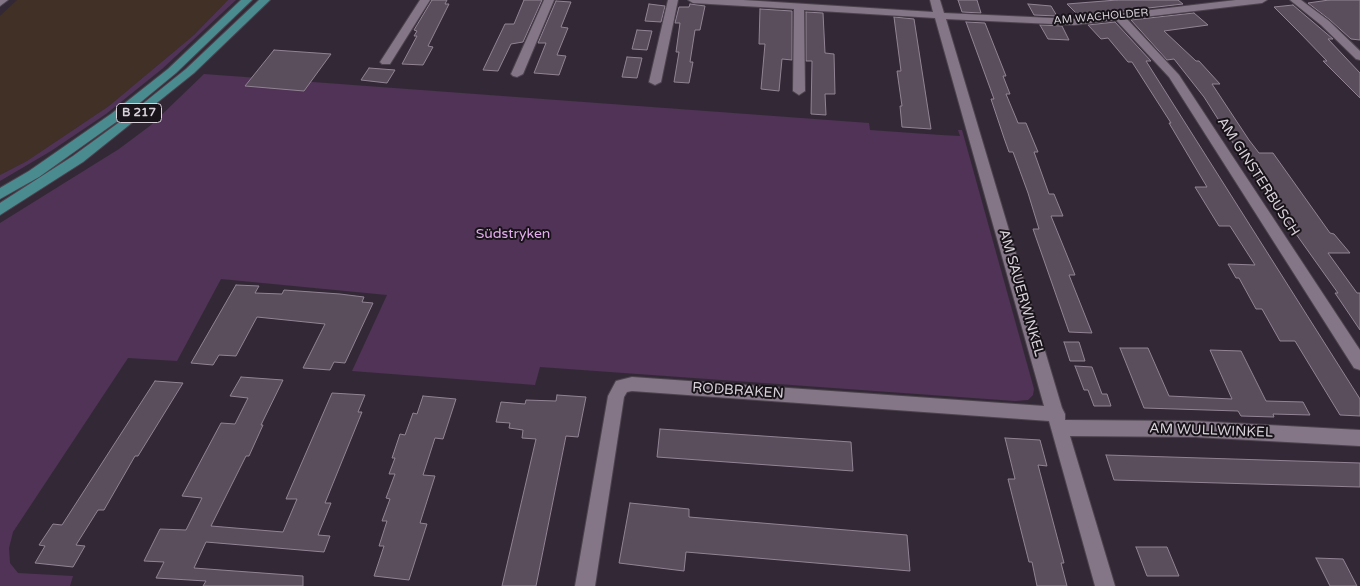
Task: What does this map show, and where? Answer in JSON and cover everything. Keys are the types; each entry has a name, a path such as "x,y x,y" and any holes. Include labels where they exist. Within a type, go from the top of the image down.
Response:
{"main road":[{"name":"B 217","path":"0,194 41,169 115,117 172,71 247,0"},
{"name":"B 217","path":"0,210 78,159 129,121 190,71 265,0"}],"street":[{"path":"0,3 3,0"},
{"path":"386,62 425,0"},
{"path":"517,74 549,0"},
{"path":"655,82 673,0"},
{"name":"AM WACHOLDER","path":"693,0 734,1 1029,22 1074,22 1262,0"},
{"name":"AM SAUERWINKEL","path":"935,0 1059,421 1105,586"},
{"path":"1295,0 1325,22 1360,58"},
{"path":"799,6 799,91"},
{"name":"AM GINSTERBUSCH","path":"1119,17 1173,75 1360,363"},
{"name":"RODBRAKEN","path":"585,586 616,396 622,386 632,384 1059,421"},
{"name":"AM WULLWINKEL","path":"1059,421 1360,438"}],"shaded area":[{"path":"17,0 228,0 194,35 109,106 27,161 0,175 0,16"}],"green space":[{"path":"228,0 236,0 162,69 106,114 51,151 0,181 0,175 27,161 109,106 194,35"},
{"name":"Südstryken","path":"204,74 869,123 870,130 960,136 958,130 962,130 1034,389 1033,395 1028,400 1015,401 540,367 535,385 352,371 387,295 221,279 177,361 128,358 13,532 9,548 10,563 18,573 73,576 70,586 0,586 0,223 119,149 151,125"}],"building":[{"path":"432,0 447,0 445,4 449,4 428,46 433,47 423,65 402,64 417,36 414,36 417,31 414,30"},
{"path":"524,0 542,0 523,42 511,44 498,71 483,70 505,24 514,24"},
{"path":"958,0 977,0 981,13 962,12"},
{"path":"1117,0 1178,0 1183,4 1079,16 1067,4"},
{"path":"1329,0 1360,0 1360,40 1351,39 1308,3"},
{"path":"556,1 571,2 561,27 568,28 557,55 566,56 559,75 534,73 546,43 538,43"},
{"path":"649,4 665,6 661,22 645,21"},
{"path":"690,4 705,6 700,30 695,30 690,62 693,62 689,83 674,82 679,52 676,52 680,23 675,23 679,7 689,7"},
{"path":"1028,4 1051,6 1057,16 1034,15"},
{"path":"1293,5 1333,39 1328,39 1360,73 1360,98 1274,7"},
{"path":"760,9 792,11 792,60 782,59 779,91 761,89 765,44 759,44"},
{"path":"806,12 823,13 825,53 834,54 835,94 825,94 826,115 811,114 812,61 806,61"},
{"path":"1194,13 1208,25 1164,31 1196,61 1199,61 1220,84 1212,84 1259,153 1273,153 1330,233 1334,234 1350,253 1328,253 1357,293 1360,293 1360,330 1335,293 1338,293 1249,168 1204,97 1174,59 1167,60 1131,20"},
{"path":"894,17 914,19 931,129 902,127 900,106 902,106 897,71 901,71"},
{"path":"966,22 985,23 1006,76 1003,76 1010,94 1006,94 1018,123 1026,123 1038,152 1034,152 1049,194 1054,194 1063,216 1051,216 1075,275 1069,275 1092,333 1069,332 1033,229 1039,229 1028,193 1013,152 1009,152 991,99 994,99"},
{"path":"1115,22 1151,61 1146,61 1360,399 1360,416 1340,415 1295,341 1280,341 1262,309 1256,309 1239,278 1236,278 1228,264 1255,265 1230,226 1219,226 1195,187 1207,187 1169,123 1171,123 1132,62 1128,62 1108,38 1101,39 1088,25"},
{"path":"1040,25 1062,26 1069,40 1048,39"},
{"path":"637,30 652,31 647,50 632,49"},
{"path":"274,50 331,54 304,91 245,86"},
{"path":"627,57 642,58 637,78 622,77"},
{"path":"369,68 395,70 387,83 361,80"},
{"path":"236,285 259,286 255,293 282,294 284,290 340,294 364,297 362,302 373,303 345,363 334,362 330,370 303,368 325,324 257,317 236,356 219,355 213,365 191,363"},
{"path":"1064,342 1079,342 1085,361 1070,361"},
{"path":"1120,348 1148,348 1169,396 1232,399 1210,350 1241,351 1266,401 1303,402 1310,415 1273,414 1274,417 1241,416 1238,411 1144,408"},
{"path":"1075,366 1092,367 1102,394 1107,394 1111,406 1094,406 1088,390 1084,390"},
{"path":"241,377 283,380 261,425 263,425 249,456 246,456 211,526 283,532 297,499 286,499 332,393 365,395 358,412 362,412 325,503 331,503 318,535 330,536 324,552 206,542 194,568 303,576 303,586 203,586 206,581 156,578 164,562 144,561 160,529 186,530 202,498 182,496 221,423 235,424 248,398 230,396"},
{"path":"155,381 183,383 138,456 135,456 104,510 98,510 76,545 85,546 73,567 35,563 45,546 39,545 53,524 62,525"},
{"path":"557,395 586,397 578,437 566,436 536,586 502,586 536,439 522,438 523,430 509,428 510,423 496,422 501,402 525,404 526,400 556,401"},
{"path":"423,396 456,399 443,439 435,438 423,475 435,476 420,523 427,524 409,580 374,576 384,546 379,546 387,521 382,521 390,499 386,498 395,474 389,474 395,458 392,458 400,434 405,435 413,413 417,414"},
{"path":"660,429 851,442 853,471 657,457"},
{"path":"1005,438 1040,440 1047,466 1038,465 1064,563 1061,563 1067,586 1037,586 1008,479 1015,479"},
{"path":"1106,455 1360,463 1360,487 1114,480"},
{"path":"630,503 689,509 689,517 907,535 910,571 686,552 684,571 619,563"},
{"path":"1136,547 1167,547 1179,576 1147,576"},
{"path":"1316,558 1343,559 1357,586 1330,586"}]}
